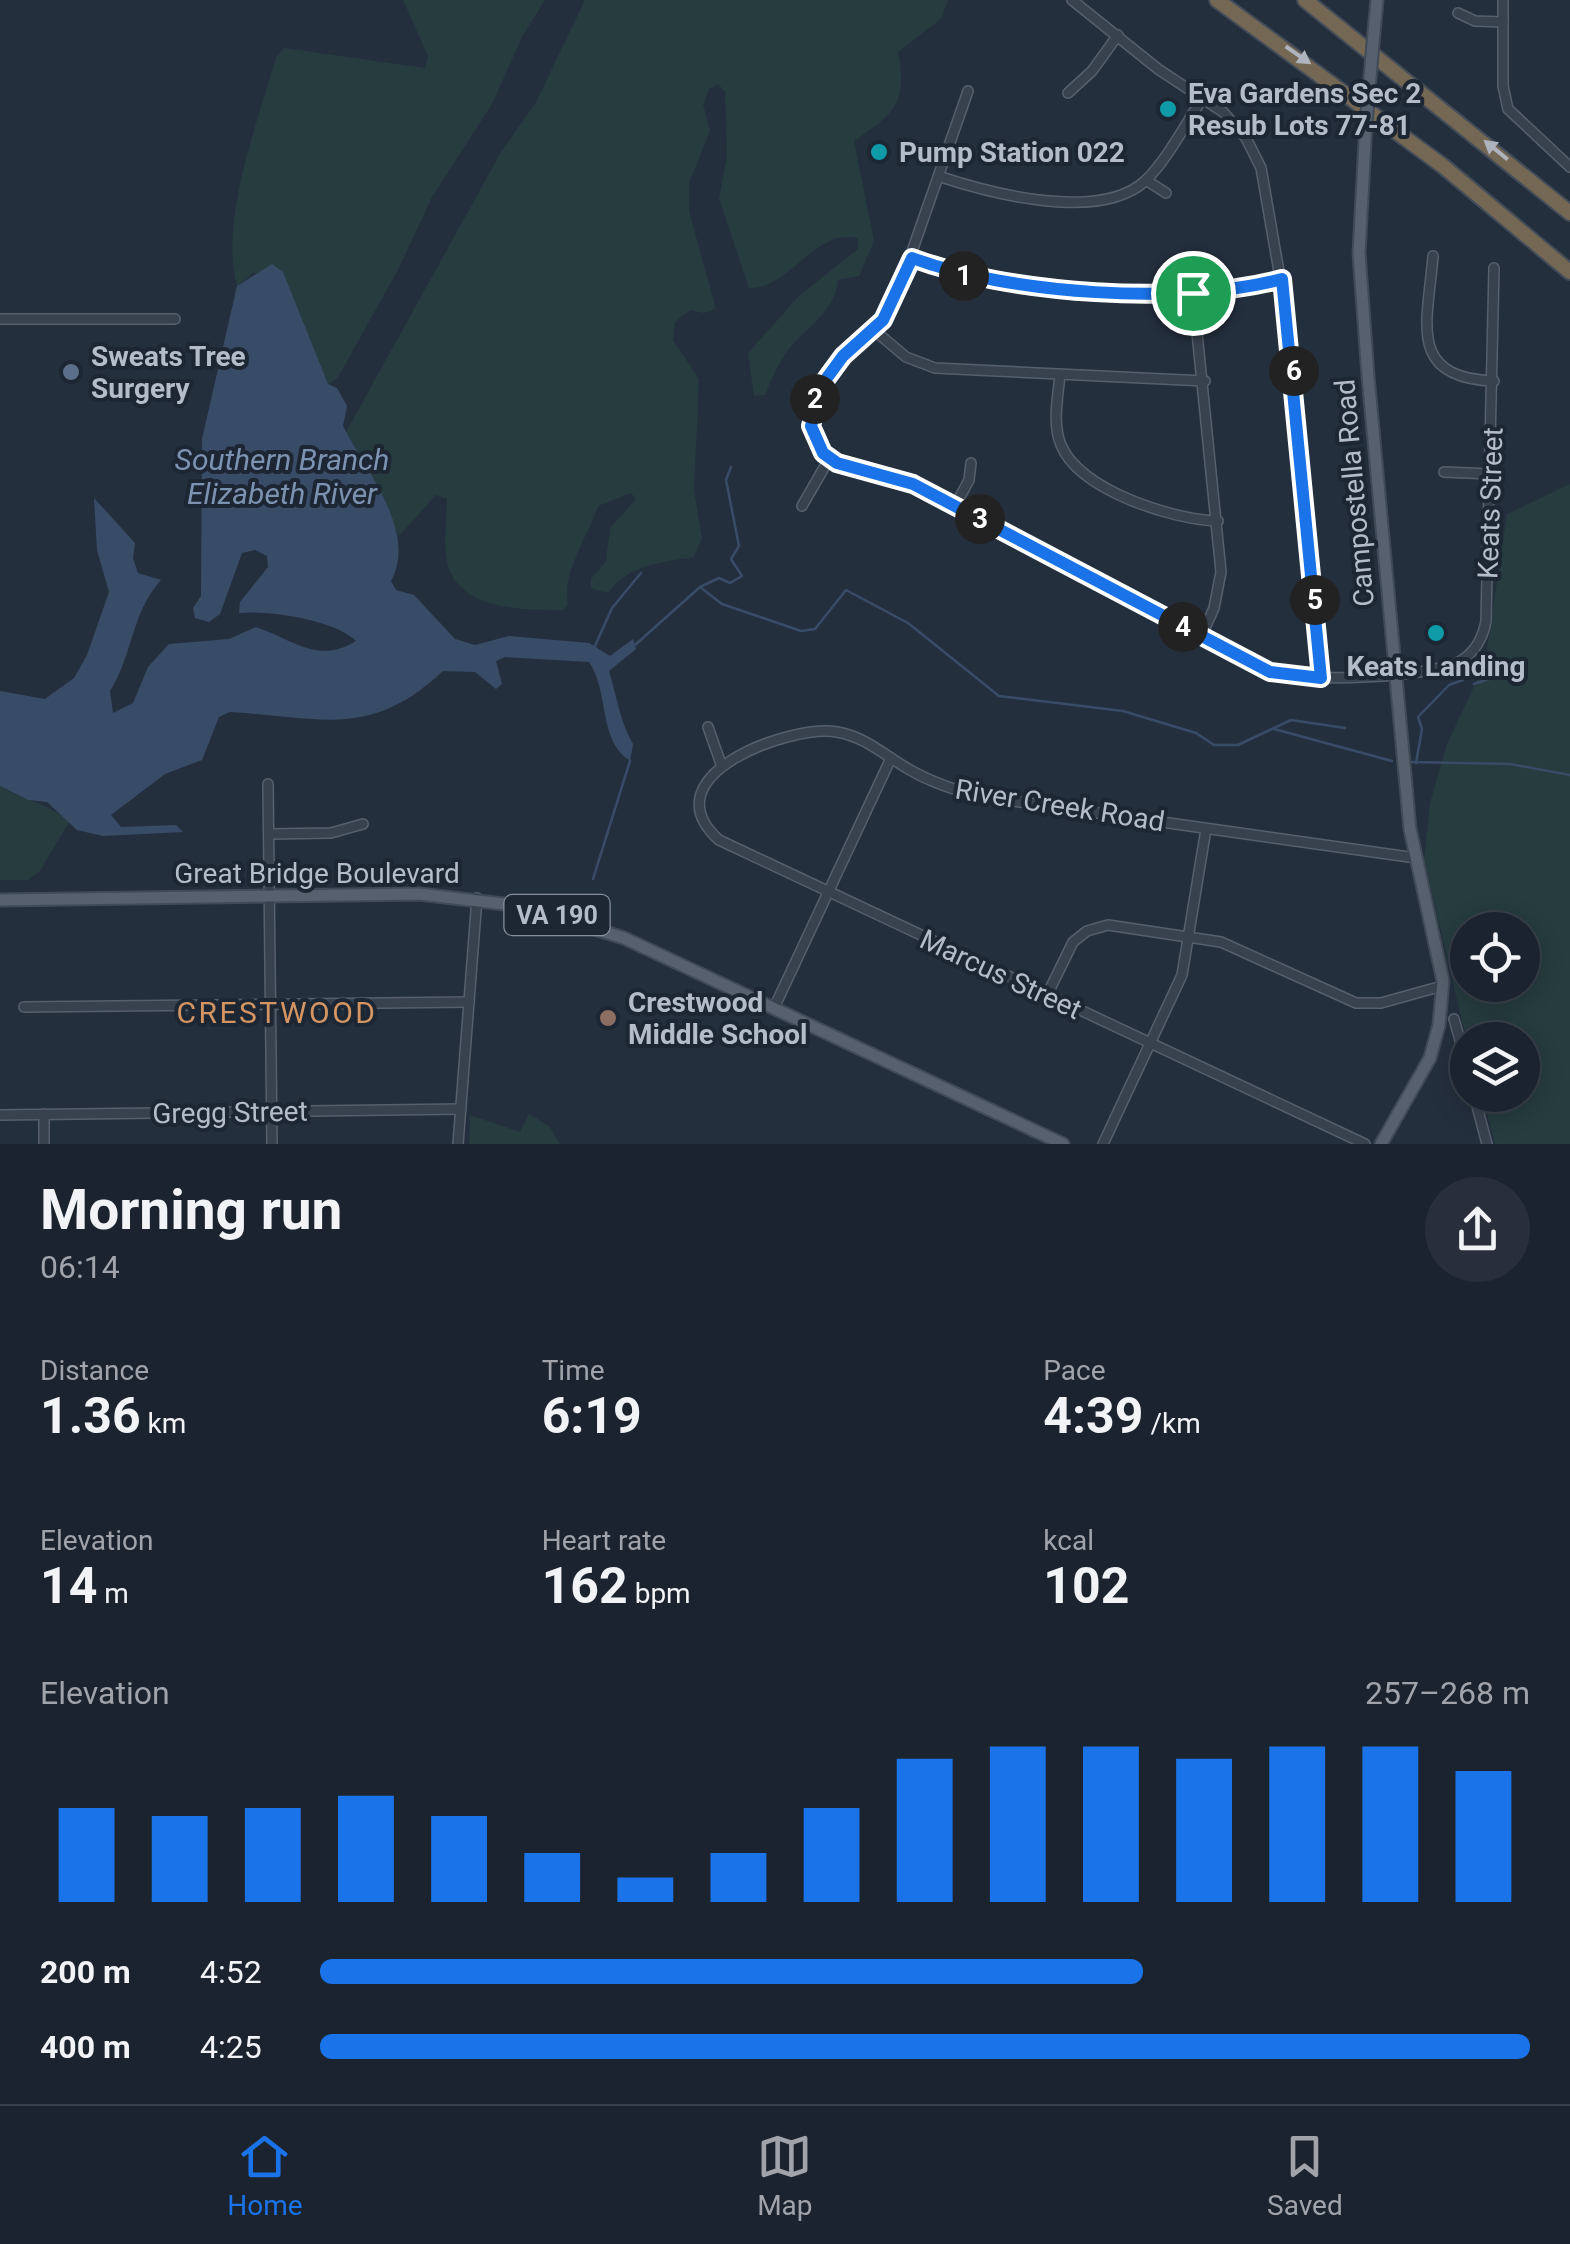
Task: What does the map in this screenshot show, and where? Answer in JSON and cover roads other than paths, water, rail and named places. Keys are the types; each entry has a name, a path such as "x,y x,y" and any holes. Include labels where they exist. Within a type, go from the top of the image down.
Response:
{"highway":[{"path":"1217,0 1428,154 1570,272"},
{"path":"1305,0 1570,213"}],"main road":[{"name":"Campostella Road","path":"1378,0 1366,123 1360,270 1395,673 1416,858 1442,986 1430,1058 1381,1144"},
{"name":"Great Bridge Boulevard","path":"0,900 419,894 478,898 589,924 1063,1144"}],"street":[{"path":"1072,0 1158,69 1234,122 1253,151 1264,178 1282,279 1321,678"},
{"path":"1503,0 1502,86 1508,109 1570,167"},
{"path":"1458,13 1475,21 1503,22"},
{"path":"1068,92 1092,71 1118,35"},
{"path":"802,506 829,459 814,438 811,414 815,399 834,366 874,330 894,303 968,91"},
{"path":"941,176 1005,195 1098,201 1123,195 1146,180 1203,98"},
{"path":"1146,180 1166,193"},
{"path":"1433,256 1427,340 1431,354 1451,376 1494,381"},
{"path":"912,258 951,272 1013,285 1193,293 1228,291 1282,279"},
{"name":"Keats Street","path":"829,459 900,478 1270,672 1321,678 1455,664 1482,637 1491,474 1494,268"},
{"path":"1193,293 1205,381 1220,582 1201,636"},
{"path":"0,319 174,319"},
{"path":"874,330 906,357 936,368 1205,381"},
{"path":"1060,374 1058,436 1076,467 1168,516 1218,521"},
{"path":"955,506 969,480 970,463"},
{"path":"1444,472 1491,474"},
{"path":"708,727 721,764"},
{"name":"River Creek Road","path":"721,764 822,730 862,738 938,784 978,796 1416,858"},
{"path":"774,1008 891,758"},
{"name":"Marcus Street","path":"721,764 708,779 700,804 714,836 1365,1144"},
{"path":"268,784 272,1144"},
{"path":"269,834 331,833 363,824"},
{"path":"1103,1144 1182,975 1206,828"},
{"path":"458,1144 478,898"},
{"path":"1047,995 1074,942 1096,927 1221,942 1356,1003 1381,1003 1442,986"},
{"path":"24,1007 469,1002"},
{"name":"Gregg Street","path":"0,1115 461,1110"},
{"path":"1479,1112 1488,1144"},
{"path":"44,1114 44,1144"}],"water":[{"name":"Southern Branch Elizabeth River","path":"272,264 283,272 328,384 337,388 347,406 343,426 393,522 398,562 391,581 396,590 414,595 455,639 475,645 509,636 589,643 610,656 633,639 636,649 609,671 633,744 630,761 620,752 608,728 600,687 589,662 505,657 496,661 502,684 496,689 475,672 443,671 416,693 367,716 318,719 230,712 219,717 202,760 165,774 111,815 121,827 176,825 183,832 103,836 77,830 47,802 28,800 0,786 0,691 45,699 74,678 87,655 109,592 97,550 94,498 135,543 133,558 138,573 161,580 144,606 110,691 113,713 133,703 148,667 169,644 229,639 256,627 317,650 342,648 356,641 333,627 301,618 239,613 240,602 268,567 267,556 255,550 242,553 220,614 209,622 195,618 193,608 201,596 202,439 237,286"}],"waterway":[{"path":"700,587 719,578 730,583 742,576 731,559 739,546 726,480 731,467"},
{"path":"594,648 612,608 641,573"},
{"path":"635,645 700,587 722,604 801,631 815,629 846,590 908,623 999,696 1123,711 1196,733 1214,745 1238,745 1291,720 1345,728"},
{"path":"1474,684 1498,676"},
{"path":"1416,763 1422,729 1418,717 1449,685 1463,680"},
{"path":"1274,729 1392,761"},
{"path":"593,879 630,761"},
{"path":"1411,762 1510,764 1570,775"}],"place":[{"name":"Eva Gardens Sec 2 Resub Lots 77-81","path":"1168,109"},
{"name":"Pump Station 022","path":"879,152"},
{"name":"Sweats Tree Surgery","path":"71,372"},
{"name":"Keats Landing","path":"1436,633"},
{"name":"Crestwood Middle School","path":"608,1018"}],"district":[{"name":"CRESTWOOD","path":"277,1013"}]}
